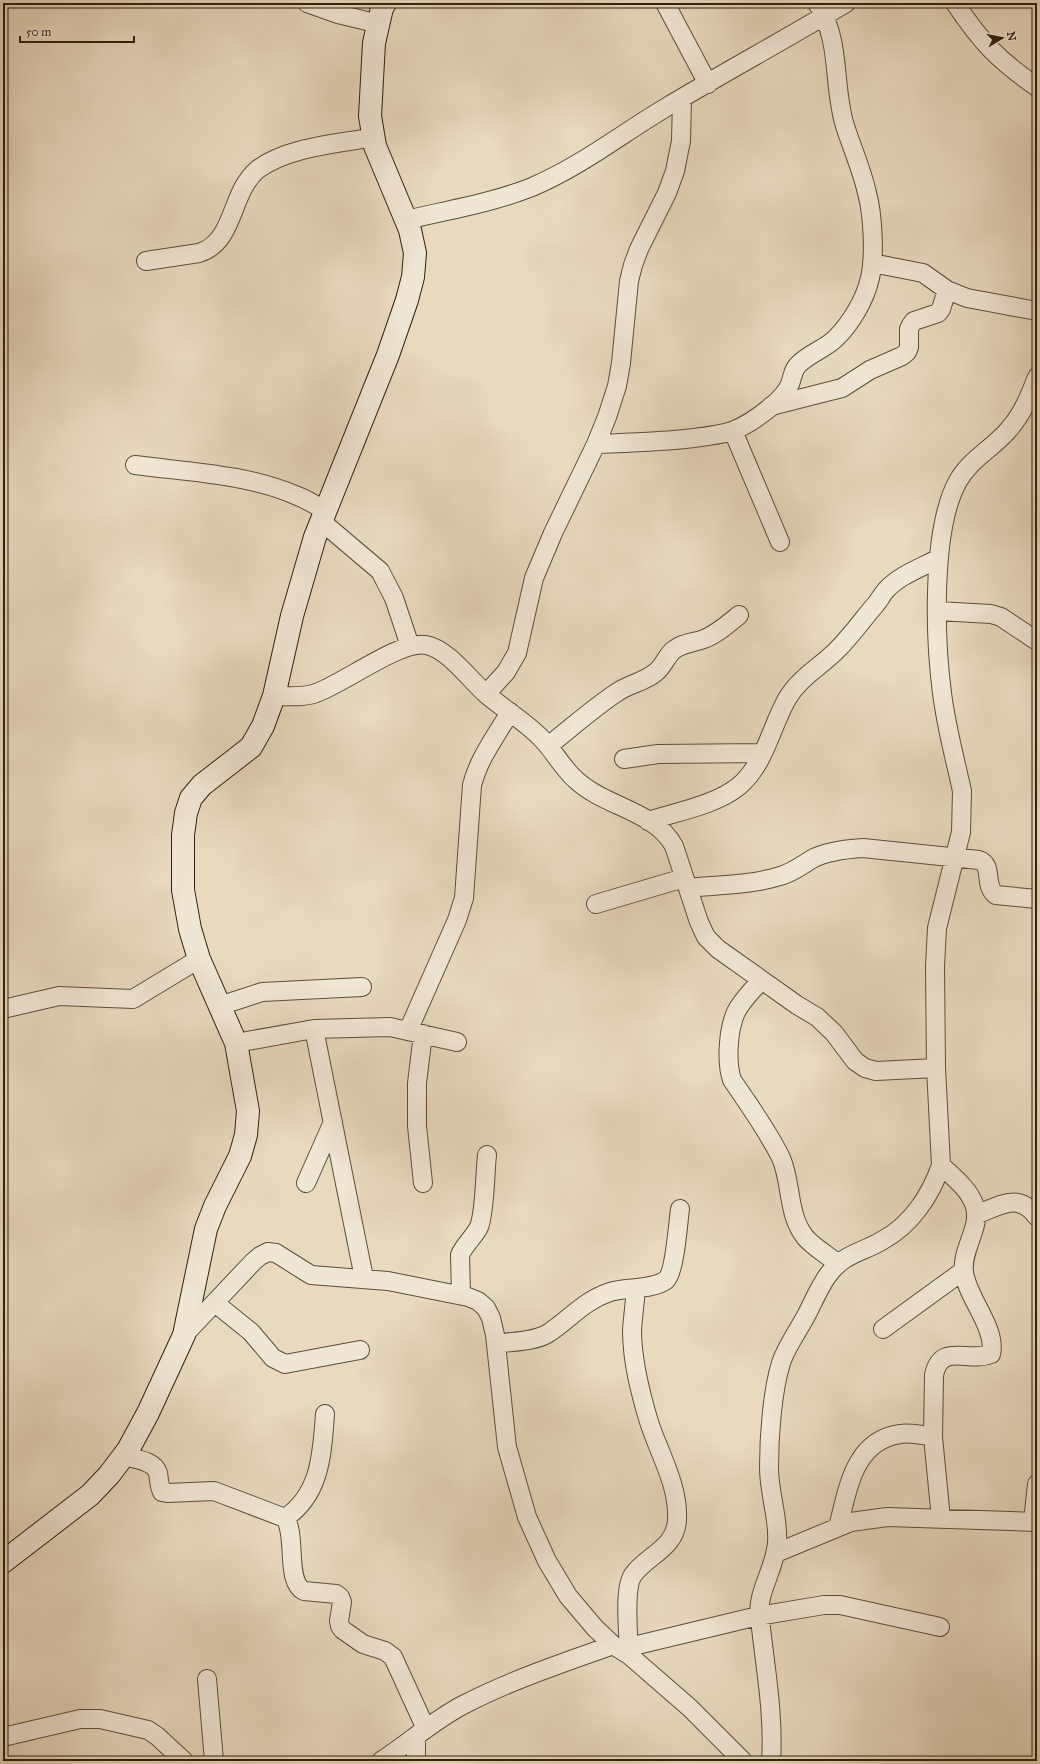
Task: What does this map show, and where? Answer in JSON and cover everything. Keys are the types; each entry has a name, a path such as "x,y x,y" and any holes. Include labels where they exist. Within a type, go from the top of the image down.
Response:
{"street":[{"path":"308,3 338,14 379,24"},
{"path":"3,1562 90,1495 109,1475 128,1450 148,1414 184,1335 206,1229 215,1206 240,1156 246,1135 248,1112 236,1043 199,959 190,929 183,890 182,835 190,798 202,785 251,746 263,726 274,696 292,616 315,537 385,362 407,300 413,277 415,253 410,230 375,146 370,116 374,43 385,3"},
{"path":"665,3 708,84"},
{"path":"406,220 485,201 537,184 585,160 708,84 821,9 846,3"},
{"path":"955,3 971,27 989,48 1009,68 1037,87"},
{"path":"596,444 686,439 712,436 733,431 771,406 786,391 797,366 803,360 827,346 836,338 854,315 866,293 871,278 872,263 871,212 867,192 840,107 836,55 821,9"},
{"path":"486,694 512,664 517,652 534,578 553,533 596,444 607,417 617,386 625,306 633,265 639,249 667,193 675,171 680,141 682,99"},
{"path":"146,261 208,251 224,234 244,186 256,171 273,160 301,150 374,137"},
{"path":"872,263 923,273 947,290 967,298 1037,311"},
{"path":"771,406 842,388 870,370 902,356 907,352 910,324 938,313 947,290"},
{"path":"771,1761 771,1721 761,1628 758,1616 759,1602 776,1553 778,1529 770,1487 769,1469 774,1395 781,1362 828,1275 847,1256 882,1241 898,1231 912,1218 934,1184 941,1165 936,1068 935,966 938,928 961,832 962,791 942,693 938,611 941,538 951,498 957,483 973,460 1010,428 1023,410 1037,377"},
{"path":"733,431 780,542"},
{"path":"135,465 226,476 274,487 295,495 323,516 380,571 394,598 410,646"},
{"path":"648,821 707,802 728,793 748,778 756,767 787,698 798,684 811,670 836,651 887,588 939,558"},
{"path":"938,611 991,614 1001,617 1037,641"},
{"path":"548,746 616,692 631,684 648,678 656,672 664,665 673,650 684,644 712,636 740,615"},
{"path":"274,696 314,694 395,652 410,646 425,645 439,650 486,694 530,727 582,786 648,821 668,836 674,846 699,922 706,937 718,949 827,1025 854,1061 865,1068 876,1071 936,1068"},
{"path":"423,1183 418,1126 416,1033 464,898 472,785 475,773 481,760 510,712"},
{"path":"624,759 658,754 762,753"},
{"path":"596,904 686,883 780,876 794,870 814,858 848,849 863,848 955,857 984,862 987,866 992,892 996,894 1037,899"},
{"path":"3,1009 59,996 133,999 199,959"},
{"path":"761,980 736,1012 731,1028 728,1057 729,1070 732,1080 781,1158 786,1173 794,1215 799,1227 806,1238 838,1264"},
{"path":"220,1006 262,992 362,987"},
{"path":"236,1043 314,1029 390,1027 457,1042"},
{"path":"314,1029 364,1278"},
{"path":"306,1183 333,1122"},
{"path":"461,1295 460,1255 462,1250 472,1240 482,1219 487,1155"},
{"path":"941,1165 969,1194 978,1214 964,1260 964,1271 967,1285 990,1336 993,1347 991,1354 983,1357 952,1355 942,1358 936,1365 934,1375 933,1437 941,1519"},
{"path":"978,1214 1002,1204 1016,1201 1035,1208"},
{"path":"496,1344 542,1336 594,1298 611,1292 657,1284 666,1279 672,1270 680,1209"},
{"path":"184,1335 253,1262 268,1252 276,1253 311,1275 337,1278 364,1278 407,1284 461,1295 478,1301 486,1308 491,1318 496,1344 507,1447 527,1517 547,1561 568,1596 595,1628 624,1649 690,1708 743,1761"},
{"path":"883,1329 964,1271"},
{"path":"624,1649 628,1585 633,1574 664,1547 673,1536 677,1528 678,1518 675,1495 670,1477 650,1423 637,1378 633,1352 632,1330 636,1288"},
{"path":"214,1303 251,1332 273,1358 285,1364 360,1350"},
{"path":"285,1518 300,1506 316,1478 322,1457 325,1414"},
{"path":"838,1527 855,1466 873,1444 886,1437 900,1433 933,1437"},
{"path":"123,1456 154,1466 157,1470 162,1492 214,1491 285,1518 289,1523 292,1564 296,1584 299,1589 304,1591 336,1594 340,1597 342,1602 339,1621 340,1626 363,1644 385,1651 393,1657 421,1733 416,1761"},
{"path":"776,1553 851,1522 887,1517 1035,1522 1037,1484"},
{"path":"381,1761 464,1704 535,1674 624,1649 758,1616 824,1605 840,1605 940,1627"},
{"path":"207,1679 214,1761"},
{"path":"3,1737 80,1719 100,1719 148,1730 157,1736 182,1760"}]}
